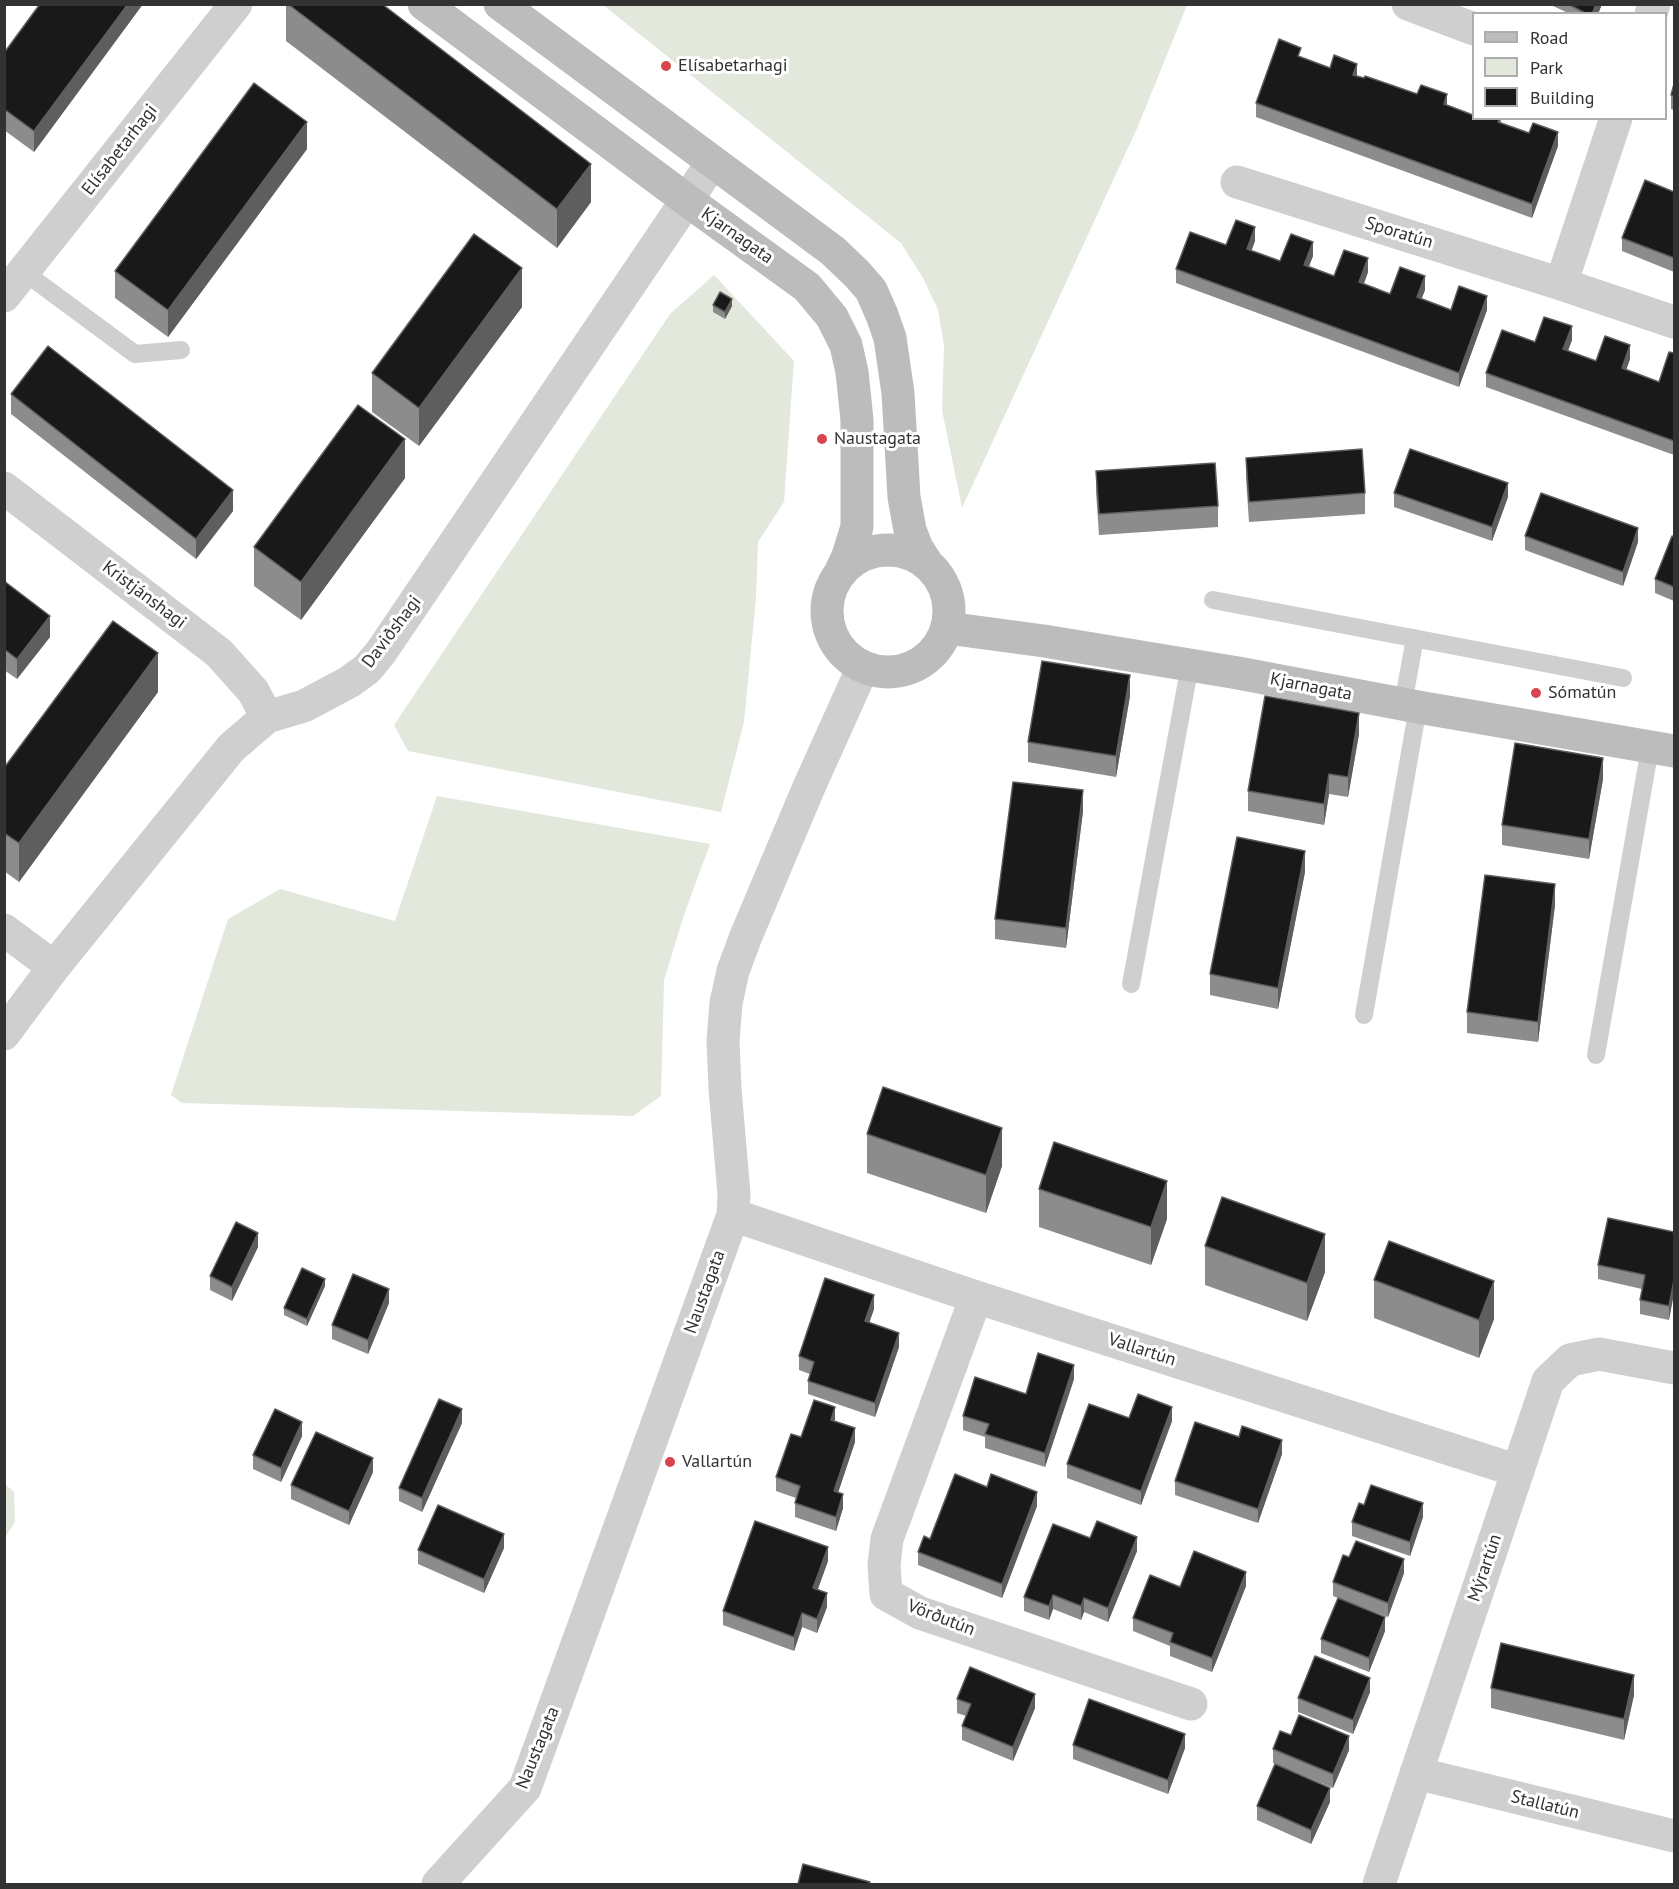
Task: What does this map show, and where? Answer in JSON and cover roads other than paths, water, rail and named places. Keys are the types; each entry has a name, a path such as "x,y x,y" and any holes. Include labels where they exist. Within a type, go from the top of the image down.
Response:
{"street":[{"name":"Elísabetarhagi","path":"14,284 236,4"},
{"name":"Kjarnagata","path":"424,4 807,287 832,317 846,345 852,372 857,420 858,512 853,543 840,573"},
{"path":"500,4 833,251 871,290 882,315 891,347 898,393 904,497 910,530 926,562 939,575 947,592 950,610 947,628 939,645 927,659 911,668 894,672 863,668 842,651 831,633 826,612 829,591 840,573 854,560 871,551 891,549 909,553 926,562"},
{"path":"1407,4 1472,29"},
{"path":"1561,284 1615,120"},
{"name":"Daviðshagi","path":"4,1034 54,967 231,748 267,717 304,706 328,694 367,669 381,652 712,163"},
{"name":"Sporatún","path":"1237,182 1674,322"},
{"name":"Kristjánshagi","path":"4,488 219,653 253,691 267,717"},
{"name":"Kjarnagata","path":"947,628 1190,665 1410,706 1662,749"},
{"name":"Naustagata","path":"438,1884 525,1788 734,1215 723,1041 726,1004 733,971 805,796 863,668"},
{"path":"4,930 54,967"},
{"name":"Vallartún","path":"734,1215 976,1297 1518,1471"},
{"name":"Vörðutún","path":"976,1297 887,1539 884,1565 886,1594 920,1613 1191,1704"},
{"name":"Mýrartún","path":"1379,1884 1548,1381 1570,1360 1599,1354 1674,1368"},
{"name":"Stallatún","path":"1416,1773 1674,1836"}],"lane":[{"path":"14,284 135,354 181,350"},
{"path":"1213,600 1623,678"},
{"path":"1364,1015 1410,706 1415,638"},
{"path":"1131,984 1190,665"},
{"path":"1596,1054 1662,749"}],"place":[{"name":"Elísabetarhagi","path":"666,66"},
{"name":"Naustagata","path":"822,439"},
{"name":"Sómatún","path":"1536,693"},
{"name":"Vallartún","path":"670,1462"}]}
